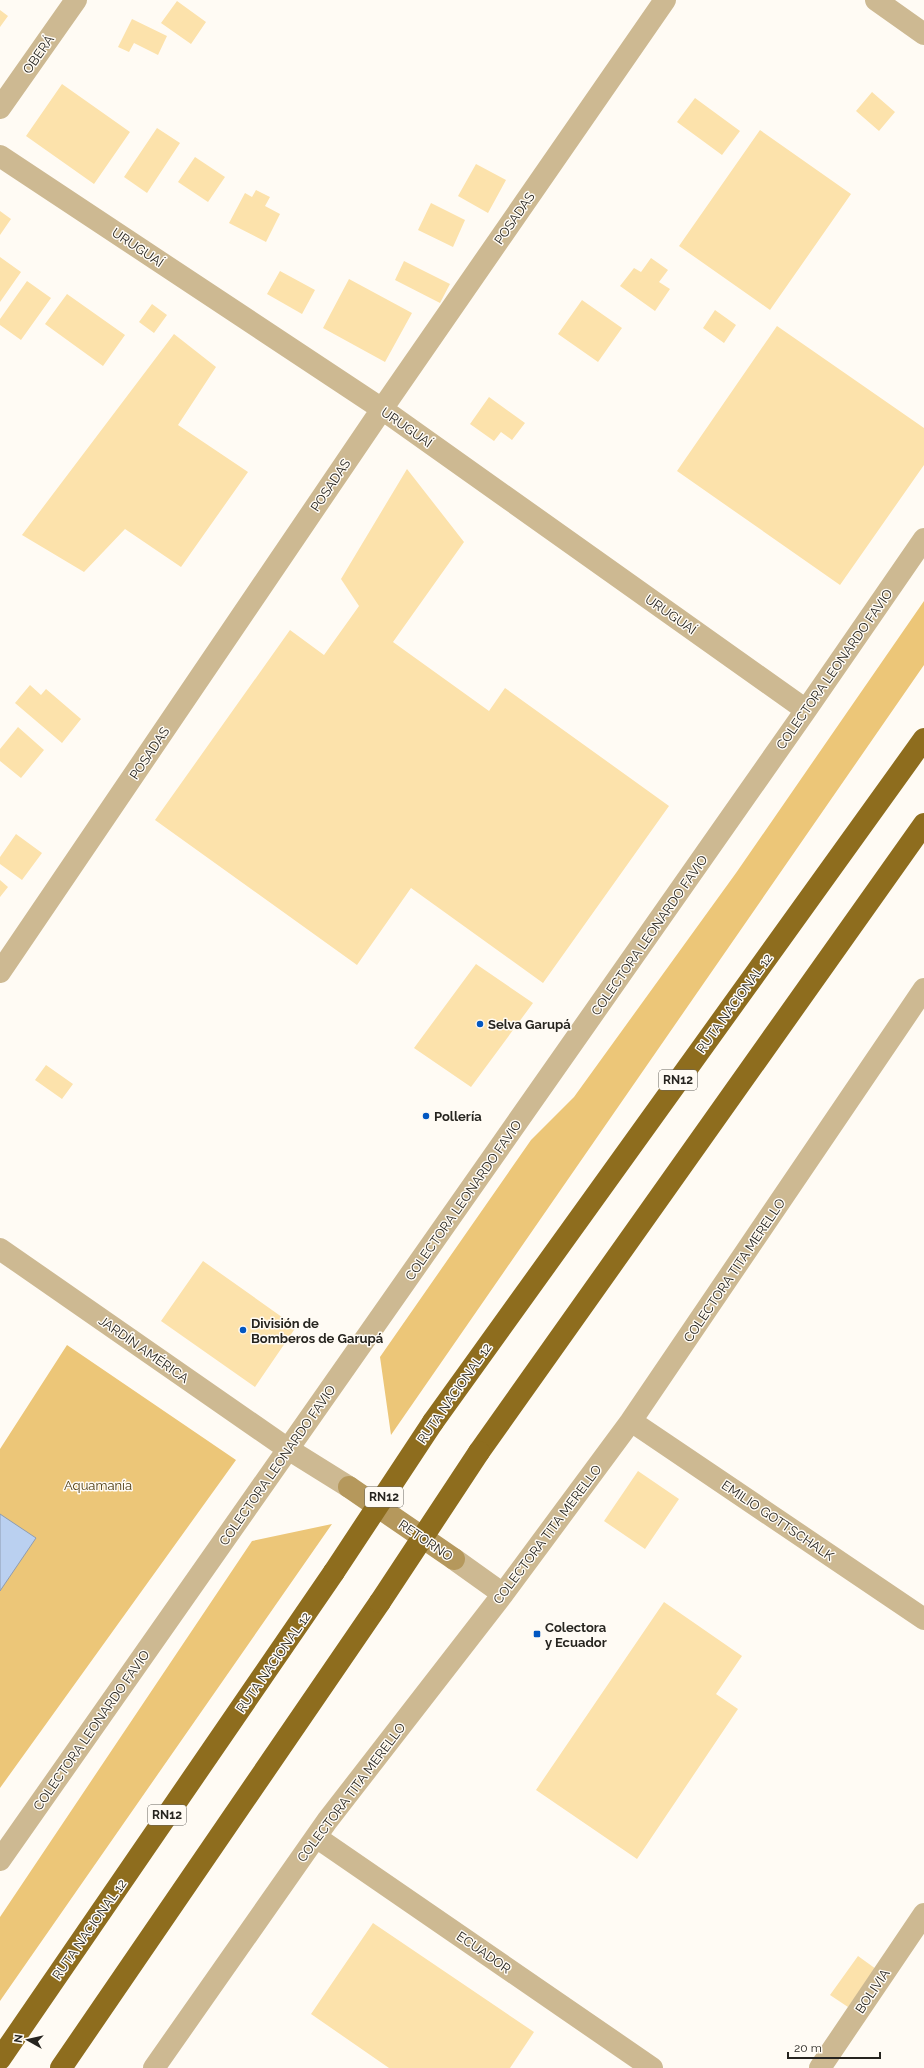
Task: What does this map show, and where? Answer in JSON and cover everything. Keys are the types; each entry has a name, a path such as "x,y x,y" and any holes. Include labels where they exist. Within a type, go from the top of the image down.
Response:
{"highway":[{"name":"RUTA NACIONAL 12","path":"0,2058 334,1572 433,1422 924,739"},
{"path":"61,2068 380,1602 479,1452 924,824"}],"street":[{"name":"OBERÁ","path":"0,108 76,0"},
{"name":"POSADAS","path":"0,972 382,409 665,0"},
{"path":"876,0 924,34"},
{"name":"URUGUAÍ","path":"0,156 382,409 806,710"},
{"name":"COLECTORA LEONARDO FAVIO","path":"0,1860 806,710 924,539"},
{"name":"COLECTORA TITA MERELLO","path":"154,2068 316,1837 503,1594 631,1421 924,989"},
{"name":"JARDÍN AMÉRICA","path":"0,1249 288,1449"},
{"name":"EMILIO GOTTSCHALK","path":"631,1421 924,1619"},
{"name":"RETORNO","path":"288,1449 349,1487 503,1594"},
{"name":"ECUADOR","path":"316,1837 652,2068"},
{"name":"BOLIVIA","path":"820,2068 924,1914"}],"green space":[{"path":"924,601 924,665 391,1435 380,1357 531,1140 574,1097 736,873"},
{"name":"Aquamanía","path":"67,1345 236,1460 0,1788 0,1449"},
{"path":"332,1524 0,2001 0,1917 252,1541"}],"water":[{"path":"0,1514 36,1538 0,1591"}],"building":[{"path":"177,1 206,22 191,44 161,23"},
{"path":"0,10 8,16 0,27"},
{"path":"132,19 167,36 158,55 134,43 129,52 118,47"},
{"path":"62,84 130,132 94,184 26,136"},
{"path":"872,92 895,112 879,131 856,111"},
{"path":"695,98 740,131 722,155 677,122"},
{"path":"157,128 180,143 147,193 124,177"},
{"path":"760,130 851,194 770,310 679,246"},
{"path":"195,157 225,177 208,202 178,182"},
{"path":"476,164 506,180 488,213 458,196"},
{"path":"256,190 270,197 265,206 280,214 266,242 229,223 245,193 252,197"},
{"path":"431,203 465,220 453,247 418,230"},
{"path":"0,211 11,219 0,235"},
{"path":"0,257 21,272 0,302"},
{"path":"651,258 668,270 659,282 670,289 655,311 620,286 634,268 641,272"},
{"path":"404,261 450,284 440,303 395,280"},
{"path":"280,271 315,290 302,314 267,294"},
{"path":"349,279 412,313 385,362 323,328"},
{"path":"27,281 51,298 21,340 0,325 0,319"},
{"path":"67,294 125,335 103,366 45,324"},
{"path":"582,300 622,328 598,362 558,334"},
{"path":"152,304 167,315 154,333 139,322"},
{"path":"715,310 736,325 724,343 703,328"},
{"path":"777,326 924,428 924,465 840,585 677,471"},
{"path":"174,334 216,367 178,425 248,472 181,567 125,529 84,572 22,535"},
{"path":"489,397 525,423 512,440 501,432 494,441 470,424"},
{"path":"407,469 464,542 393,642 489,711 505,688 669,806 543,983 411,888 357,965 155,820 290,630 324,655 359,606 341,579"},
{"path":"30,685 41,695 46,689 81,719 62,743 15,703"},
{"path":"18,727 44,750 21,778 0,761 0,749"},
{"path":"16,834 42,853 22,880 0,864 0,857"},
{"path":"0,880 8,887 0,897"},
{"path":"476,964 533,1003 471,1087 414,1048"},
{"path":"46,1065 73,1084 62,1099 35,1080"},
{"path":"203,1261 296,1327 255,1387 161,1321"},
{"path":"638,1471 679,1499 645,1549 604,1521"},
{"path":"664,1602 742,1656 716,1694 738,1709 637,1859 536,1790"},
{"path":"373,1923 534,2032 510,2068 389,2068 311,2014"},
{"path":"858,1956 876,1969 848,2007 830,1995"}],"place":[{"name":"Selva Garupá","path":"480,1024"},
{"name":"Pollería","path":"426,1116"},
{"name":"División de Bomberos de Garupá","path":"243,1330"},
{"name":"Colectora y Ecuador","path":"537,1634"}]}
